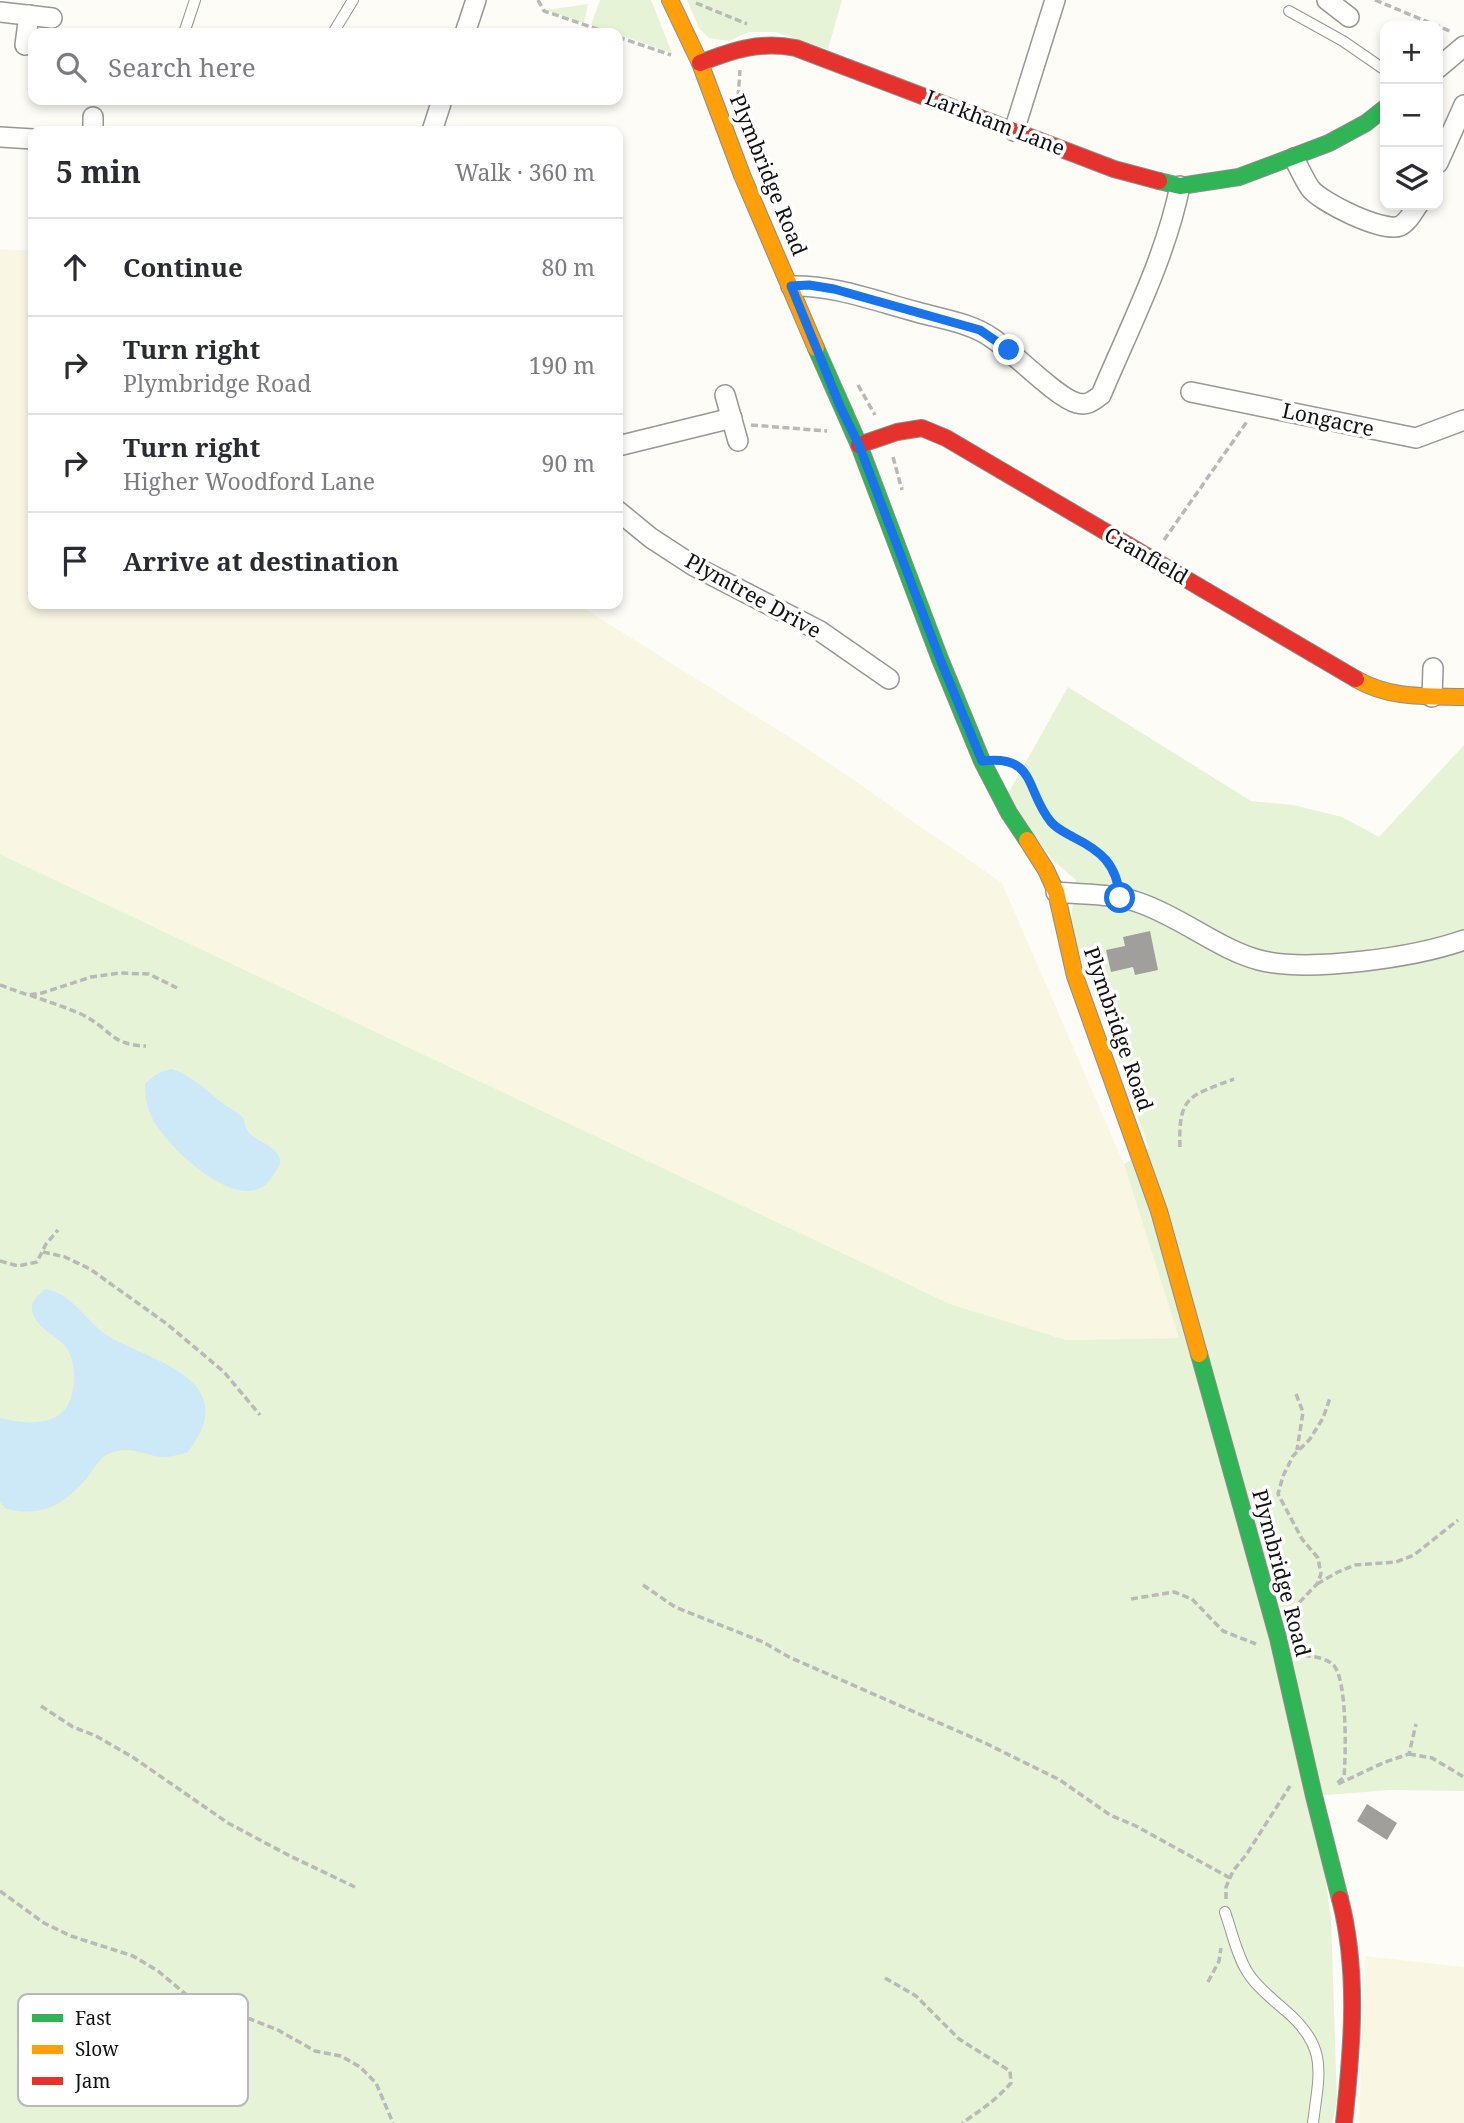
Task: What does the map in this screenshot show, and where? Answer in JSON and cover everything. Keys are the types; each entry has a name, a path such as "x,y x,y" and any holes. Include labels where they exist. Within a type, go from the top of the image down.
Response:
{"street":[{"path":"467,28 476,0"},
{"name":"Plymbridge Road","path":"670,0 699,60 742,175 856,439 982,761 1009,813 1046,870 1056,892 1075,975 1163,1225 1278,1638 1348,1928 1353,2037 1344,2123"},
{"path":"1014,131 1055,0"},
{"path":"1326,0 1349,17"},
{"path":"0,12 52,18"},
{"path":"25,45 29,15"},
{"name":"Larkham Lane","path":"699,60 754,43 775,43 796,48 1114,169 1180,186 1239,177 1294,158 1329,143 1366,123 1380,112"},
{"path":"1443,64 1464,46"},
{"path":"434,126 440,105"},
{"path":"1443,152 1464,105"},
{"path":"0,136 28,139"},
{"path":"1294,158 1311,190 1334,205 1384,227 1399,226 1415,210"},
{"path":"791,286 809,285 834,289 980,330 1009,350 1058,393 1076,403 1090,404 1101,395 1148,289 1180,186"},
{"name":"Longacre","path":"1191,392 1416,438 1464,421"},
{"path":"725,395 738,441"},
{"path":"623,445 732,418"},
{"name":"Cranfield","path":"856,439 922,428 946,439 1371,688 1397,695 1464,697"},
{"name":"Plymtree Drive","path":"623,515 651,538 694,566 820,631 889,679"},
{"path":"1433,668 1433,696"},
{"path":"1056,892 1108,895 1139,902 1258,960 1275,963 1329,964 1369,960 1443,947 1464,940"}],"lane":[{"path":"186,28 195,0"},
{"path":"336,28 354,0"},
{"path":"1289,11 1343,41 1380,67"},
{"path":"1225,1912 1248,1973 1300,2023 1314,2043 1320,2066 1313,2123"}],"path":[{"path":"538,0 544,11 594,28"},
{"path":"687,0 748,24 775,43"},
{"path":"1375,0 1464,37"},
{"path":"623,39 668,55 699,60"},
{"path":"1150,559 1259,405"},
{"path":"770,426 856,439"},
{"path":"982,761 1001,759 1011,762 1026,774 1051,822 1095,848 1107,861 1119,884 1120,898"},
{"path":"28,995 91,977 120,973 149,974 177,988"},
{"path":"0,985 84,1016 129,1046 146,1046"},
{"path":"1180,1147 1181,1112 1189,1100 1201,1090 1234,1079"},
{"path":"0,1261 18,1266 37,1262 58,1230"},
{"path":"43,1252 65,1257 90,1269 167,1325 224,1372 260,1415"},
{"path":"1296,1394 1303,1412 1297,1452"},
{"path":"1317,1584 1355,1565 1396,1562 1414,1555 1458,1520"},
{"path":"643,1585 675,1608 762,1642 789,1657 985,1742 1060,1780 1110,1815 1136,1826 1230,1878"},
{"path":"1296,1648 1305,1655 1327,1661 1334,1666 1338,1675 1343,1699 1345,1758 1344,1777 1333,1787 1385,1762 1409,1754 1432,1758 1464,1777"},
{"path":"41,1706 73,1727 96,1735 134,1758 228,1823 355,1887"},
{"path":"1409,1754 1416,1724"},
{"path":"1208,1982 1219,1961 1226,1887 1288,1787 1297,1781"},
{"path":"0,1891 44,1923 62,1932 133,1956 158,1971 185,1994"},
{"path":"885,1978 916,1996 959,2039 1010,2071 1011,2083 1004,2091 962,2123"},
{"path":"248,2019 278,2030 315,2051 341,2056 360,2067 376,2083 394,2123"}],"shaded area":[{"path":"0,249 28,251 28,609 585,609 816,754 1002,883 1124,1164 1180,1338 1066,1340 950,1304 0,854"},
{"path":"1365,1956 1464,1967 1464,2123 1359,2123"}],"green space":[{"path":"600,0 651,0 672,53 623,36 623,28 600,28 591,25"},
{"path":"687,0 842,0 828,49 775,32 749,32 729,41 709,38 699,28"},
{"path":"588,4 584,23 546,10"},
{"path":"1068,687 1251,801 1293,805 1342,817 1379,837 1464,745 1464,1791 1390,1790 1314,1796 1331,1919 1337,2101 1332,2123 0,2123 0,854 950,1304 1066,1340 1179,1338 1124,1164 1149,1148 1070,926 1076,880 1055,862 1005,799"}],"water":[{"path":"172,1069 194,1080 239,1114 249,1133 275,1151 280,1160 279,1165 262,1187 246,1191 228,1187 192,1163 162,1133 149,1111 145,1084 157,1074"},
{"path":"46,1289 71,1301 105,1334 185,1376 197,1388 204,1401 205,1418 201,1431 188,1452 167,1457 132,1450 108,1454 99,1461 78,1488 60,1502 41,1510 19,1511 6,1509 0,1502 0,1418 27,1422 51,1419 68,1405 72,1393 74,1373 69,1353 61,1342 40,1325 32,1311 34,1300"}],"building":[{"path":"1150,931 1158,970 1135,975 1133,967 1111,972 1106,950 1125,946 1123,937"},
{"path":"1367,1804 1397,1823 1387,1840 1357,1821"}],"traffic: fast":[{"path":"1159,181 1180,186 1239,177 1329,143 1366,123 1380,112"},
{"path":"816,348 859,445 940,659 982,761 1009,813 1027,840"},
{"path":"1199,1354 1278,1638 1340,1899"}],"traffic: slow":[{"path":"670,0 700,63 742,175 816,348"},
{"path":"1356,679 1395,693 1464,697"},
{"path":"1027,840 1056,892 1075,976 1159,1211 1199,1354"}],"traffic: jam":[{"path":"700,63 759,46 796,48 1114,169 1159,181"},
{"path":"859,445 897,432 922,428 946,438 1356,679"},
{"path":"1340,1899 1352,1982 1351,2039 1344,2123"}],"route":[{"path":"1009,350 980,330 834,289 809,285 791,286 840,406 859,445 940,659 982,761 1001,759 1011,762 1026,774 1051,822 1095,848 1107,861 1119,884 1120,898"}]}
